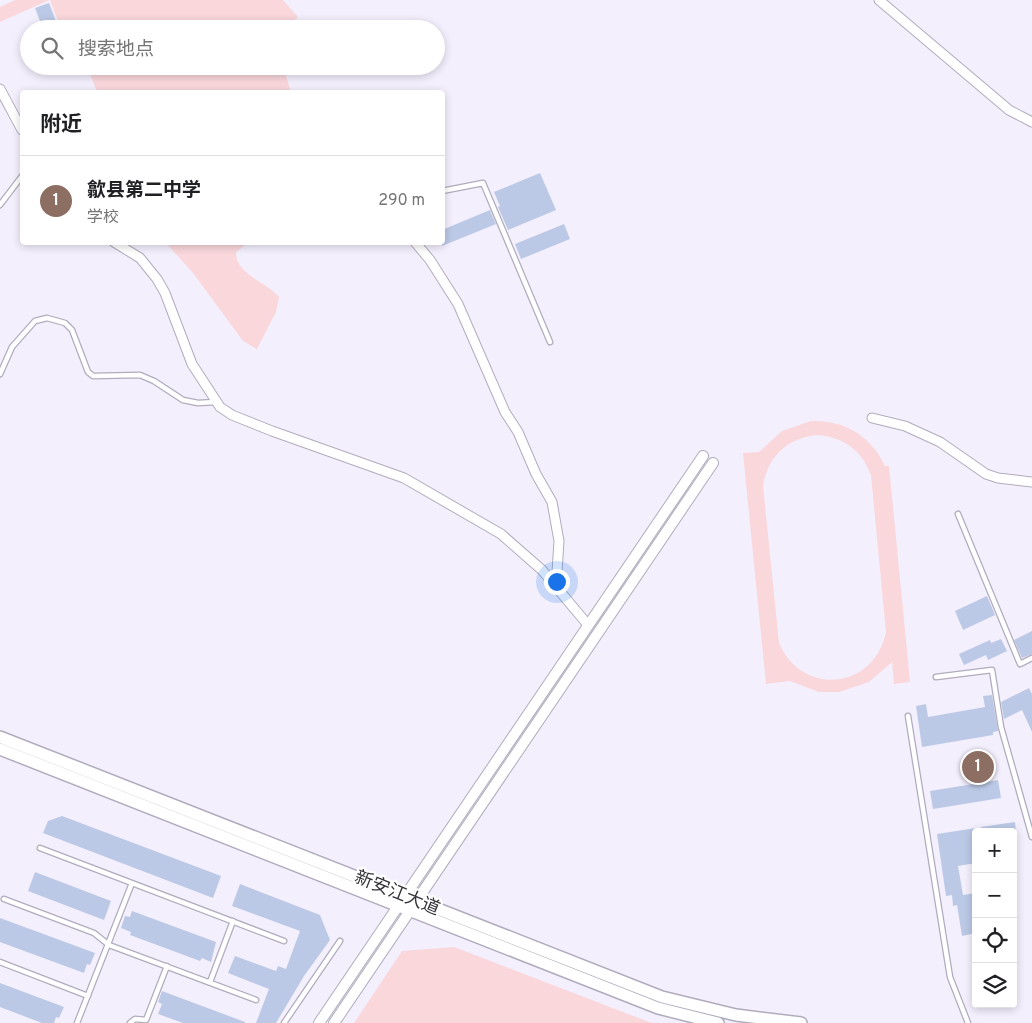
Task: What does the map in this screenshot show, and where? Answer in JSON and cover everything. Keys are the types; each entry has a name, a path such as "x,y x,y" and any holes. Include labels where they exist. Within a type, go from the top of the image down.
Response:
{"main road":[{"name":"新安江大道","path":"0,737 401,902"},
{"name":"新安江大道","path":"0,749 401,902 662,997 736,1015 801,1023"},
{"name":"新安江大道","path":"413,906 658,1008 718,1023"}],"street":[{"path":"878,0 1009,110 1032,122"},
{"path":"0,89 20,126"},
{"path":"119,245 140,258 157,279 165,293 192,364 216,402 232,415 413,483 501,534 531,559 552,581 588,625"},
{"path":"418,245 430,260 463,313 505,412 518,432 536,474 552,502 559,541 558,572 552,581"},
{"path":"872,418 905,426 940,442 986,474 998,478 1032,483"},
{"path":"319,1023 702,456"},
{"path":"334,1023 713,463"}],"lane":[{"path":"0,205 20,179"},
{"path":"445,189 483,183 550,342"},
{"path":"0,374 12,348 35,320 47,318 68,325 74,333 88,372 93,376 140,375 154,380 183,400 198,403 216,402"},
{"path":"958,514 1020,664 1032,658"},
{"path":"936,677 992,670 1001,726 1032,837"},
{"path":"908,716 950,977 968,1023"},
{"path":"40,848 284,941"},
{"path":"77,1023 132,883"},
{"path":"4,899 94,933 109,945 256,1000"},
{"path":"210,982 233,921"},
{"path":"284,1023 340,941"},
{"path":"0,962 88,996"},
{"path":"130,1023 139,1019 146,1020 166,966"}],"shaded area":[{"path":"15,0 49,0 0,22 0,7"},
{"path":"50,0 283,0 298,17 294,20 58,20"},
{"path":"90,75 286,75 290,90 96,90"},
{"path":"168,245 245,245 236,252 237,260 246,272 279,297 276,312 257,349 243,341 193,273"},
{"path":"811,421 835,423 856,432 864,438 879,455 885,466 889,466 910,682 894,684 892,662 869,682 839,692 819,692 790,681 766,684 743,453 759,452 782,431","holes":["819,435 837,439 851,447 863,459 871,475 886,632 879,651 867,666 853,675 837,680 820,679 804,672 790,660 779,643 763,486 770,465 775,457 789,444 808,436"]},
{"path":"454,947 653,1023 354,1023 402,951"}],"building":[{"path":"49,3 56,20 40,20 35,8"},
{"path":"540,173 556,210 508,230 494,192"},
{"path":"490,210 496,224 445,245 445,229"},
{"path":"564,224 570,239 521,259 515,244"},
{"path":"987,596 995,615 963,630 955,611"},
{"path":"1032,631 1032,654 1022,658 1014,640"},
{"path":"1001,639 1007,651 988,660 986,655 964,665 959,654 990,640 991,643"},
{"path":"1029,688 1032,694 1032,732 1022,710 1004,719 1001,702"},
{"path":"992,695 998,731 993,732 993,735 922,747 916,706 926,704 928,717 985,707 983,696"},
{"path":"998,780 1001,798 933,809 930,791"},
{"path":"62,816 221,876 213,898 43,833 48,821"},
{"path":"1015,822 1016,828 981,828"},
{"path":"972,829 972,864 958,866 963,895 972,894 972,934 962,936 957,905 953,906 952,895 946,896 937,834"},
{"path":"35,872 111,901 104,920 28,891"},
{"path":"240,884 320,915 330,940 304,976 276,1023 256,1023 269,989 228,973 235,956 276,971 278,966 286,969 300,931 232,906"},
{"path":"132,911 216,942 211,962 202,958 200,961 130,935 131,932 121,928 125,916 130,917"},
{"path":"0,918 95,953 90,965 87,964 84,973 0,942"},
{"path":"0,983 64,1007 59,1018 56,1017 54,1023 42,1023 0,1007"},
{"path":"162,991 245,1023 183,1023 158,1014 162,1004 158,1002"}],"place":[{"name":"歙县第二中学","path":"978,767"}]}
